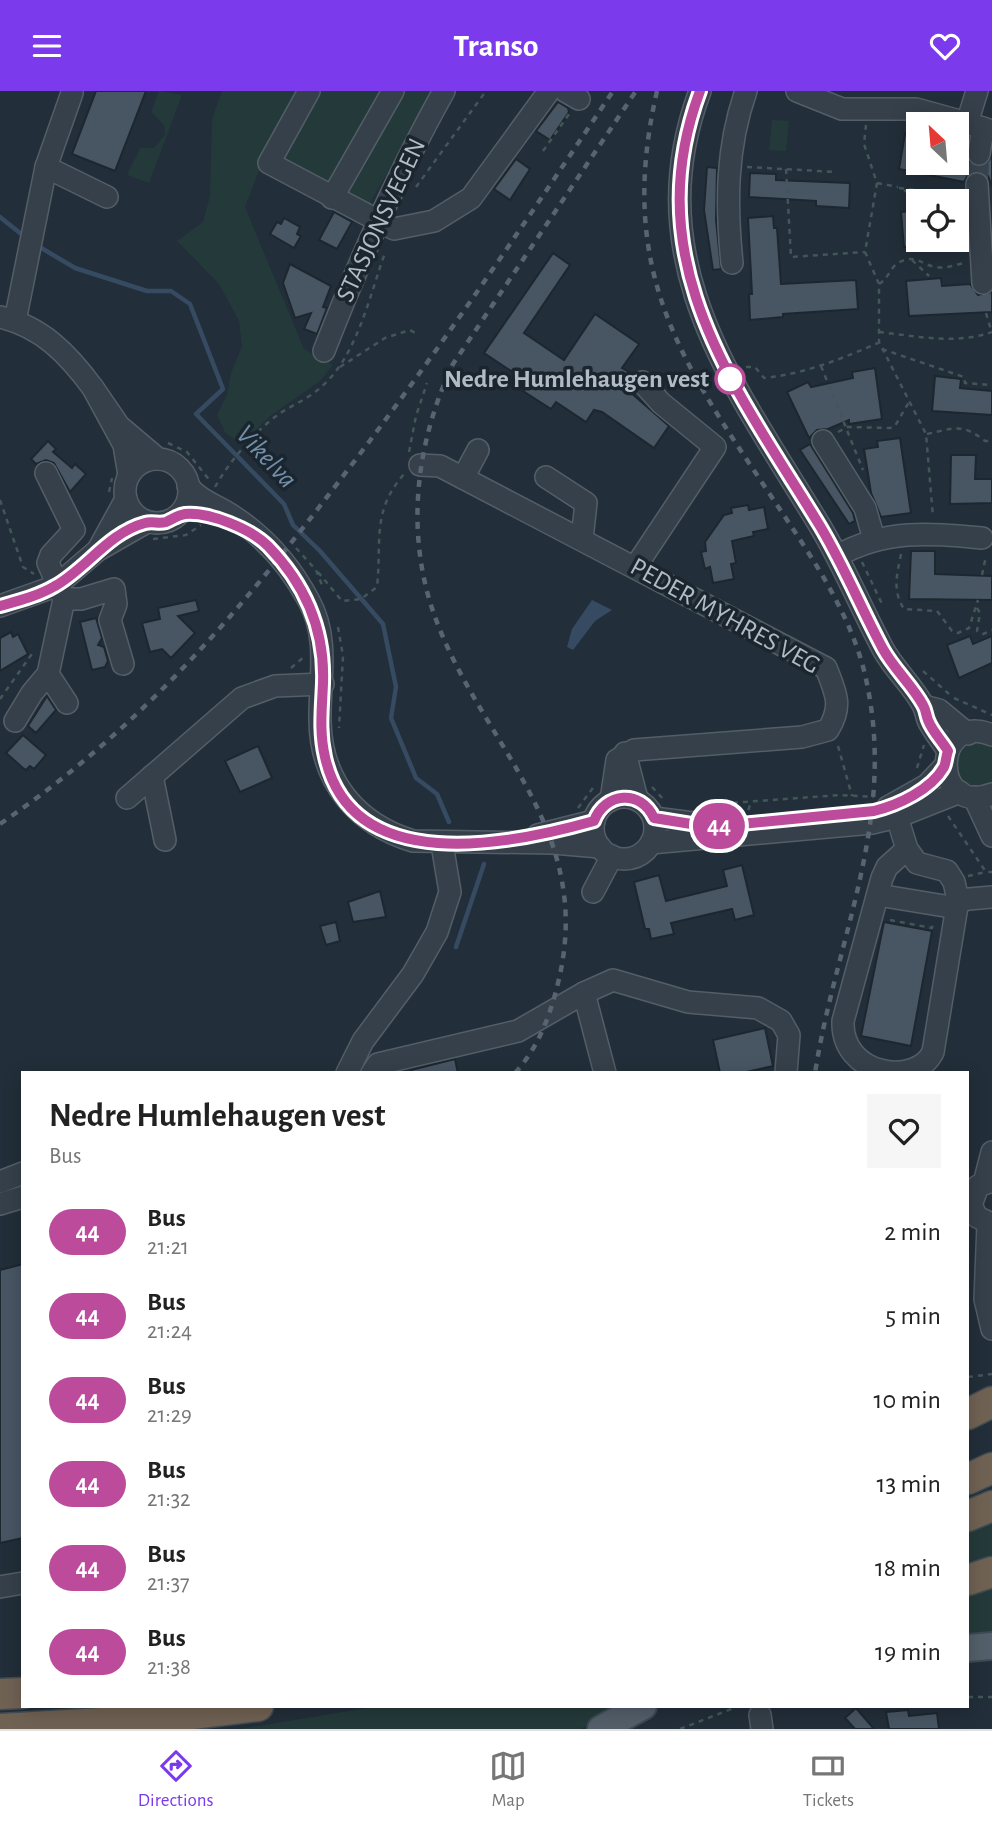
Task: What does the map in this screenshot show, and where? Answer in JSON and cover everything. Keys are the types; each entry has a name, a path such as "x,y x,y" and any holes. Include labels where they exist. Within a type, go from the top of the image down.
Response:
{"highway":[{"path":"969,1414 992,1402"},
{"path":"969,1479 992,1468"},
{"path":"969,1516 992,1506"},
{"path":"969,1580 992,1572"},
{"path":"0,1694 21,1693"},
{"path":"0,1729 136,1721 242,1708"}],"main road":[{"path":"969,1648 992,1646"},
{"path":"601,1729 639,1708"}],"street":[{"path":"310,91 269,163 394,229 434,221 471,198 550,91"},
{"path":"332,198 393,91"},
{"name":"STASJONSVEGEN","path":"324,351 376,221 403,164 444,91"},
{"path":"700,91 683,158 681,193 681,224 690,282 725,369 846,552 884,650 924,706 946,759 949,781 975,795 992,836"},
{"path":"732,263 727,213 729,167 746,91"},
{"path":"797,91 842,109 916,109 981,127"},
{"path":"977,91 981,127 979,154"},
{"path":"72,93 46,167 26,267 7,319 50,338 74,362 119,426 158,459 181,470 188,486 202,500 230,514 257,535 289,567 311,604 323,657 320,721 325,759 337,788 358,814 392,835 445,843 499,841 549,833 594,821"},
{"path":"46,167 107,197"},
{"path":"976,190 984,283"},
{"path":"636,566 715,447 661,403 642,381"},
{"path":"93,387 124,445 117,496 98,550"},
{"path":"823,441 865,507 874,539"},
{"path":"463,478 478,450"},
{"path":"121,474 141,463 158,459"},
{"name":"PEDER MYHRES VEG","path":"414,463 440,467 463,478 636,566 826,669 836,692 838,716 828,730"},
{"path":"15,721 48,674 54,585 48,563 51,555 74,530 46,473"},
{"path":"546,477 586,503 582,539"},
{"path":"177,516 186,503 188,486"},
{"path":"117,496 134,514 148,522 163,523 177,516 204,516 257,535"},
{"path":"0,606 54,585 98,550 148,522"},
{"path":"846,552 874,539 900,536 931,533 982,538"},
{"path":"54,585 81,599 114,589 116,604 110,620 123,664"},
{"path":"48,674 67,703"},
{"path":"127,797 242,698 275,686 323,684"},
{"path":"924,706 939,710 968,734"},
{"path":"611,800 617,760 625,753 802,737 828,730"},
{"path":"625,753 644,792 647,807 710,827 874,811 910,796 946,759 957,739 968,734 992,735"},
{"path":"152,776 165,840"},
{"path":"606,852 594,835 594,821 600,808 611,800 644,792"},
{"path":"651,843 872,823 975,795"},
{"path":"499,841 634,857 651,843 660,810"},
{"path":"897,817 907,849 917,863 947,871 954,882 957,904 933,1052 929,1062 903,1071 876,1069 862,1065 853,1057 842,1032 887,867 907,849"},
{"path":"348,1071 363,1041 413,974 438,932 450,892 445,843"},
{"path":"593,892 606,852"},
{"path":"878,895 957,904 992,897"},
{"path":"373,1071 378,1064 518,1031 584,993 613,980 688,1002 758,1008 781,1021 789,1035 795,1071"},
{"path":"584,993 604,1071"},
{"path":"786,1071 790,1048"},
{"path":"992,1152 979,1191 977,1217 990,1224 985,1299 992,1329"},
{"path":"0,1182 21,1174"},
{"path":"0,1204 21,1198"},
{"path":"0,1587 21,1583"}],"path":[{"path":"544,151 572,95"},
{"path":"867,110 864,144 877,183 865,252 879,284 879,342 926,434 931,533"},
{"path":"729,167 838,172"},
{"path":"786,169 791,257 865,252"},
{"path":"877,183 915,190 929,199 976,190"},
{"path":"898,188 906,193"},
{"path":"879,284 885,281 896,264 912,260 921,259 936,267 982,261"},
{"path":"912,260 929,276"},
{"path":"879,332 952,339 976,338 992,332 986,313"},
{"path":"337,369 385,338 410,330 419,335"},
{"path":"746,373 743,368 755,367 764,378 821,366 879,342"},
{"path":"882,349 937,369 957,372 964,377 965,383 992,385"},
{"path":"821,366 863,470"},
{"path":"316,570 342,601 361,599 377,587 380,559 377,533 382,511 391,489 414,463 416,416 427,383"},
{"path":"823,441 847,427 895,426 909,402"},
{"path":"926,434 961,427 971,430 985,442 992,441"},
{"path":"215,488 222,475 255,438"},
{"path":"117,496 121,474"},
{"path":"0,500 23,567 54,585"},
{"path":"900,536 901,555 895,582 897,596 904,609 937,611 952,632 958,633 969,628 978,600"},
{"path":"846,552 883,607"},
{"path":"977,608 980,613 977,631 983,634 992,630"},
{"path":"0,699 37,647"},
{"path":"919,668 962,704 992,715"},
{"path":"0,691 8,688"},
{"path":"828,730 840,748 852,796"},
{"path":"914,775 918,772 919,753 928,740"},
{"path":"570,813 601,778"},
{"path":"644,792 660,810"},
{"path":"702,805 874,797"},
{"path":"723,813 748,811 751,801"},
{"path":"946,814 986,872 992,872"},
{"path":"969,1377 992,1374"},
{"path":"969,1697 992,1697"},
{"path":"680,1729 734,1708"}],"green space":[{"path":"159,91 182,95 149,183 127,175 140,148 154,148 165,135 164,125 151,112"},
{"path":"222,91 434,91 370,203 365,222 260,168 245,207 304,349 333,365 320,381 270,416 241,445 225,432 217,415 227,395 231,373 242,346 239,321 219,284 177,241 203,222 210,196 212,119"},
{"path":"772,120 789,121 786,151 769,150"},
{"path":"976,741 992,745 992,785 980,788 963,781 956,764 965,747"},
{"path":"992,1519 992,1562 969,1569 969,1529"},
{"path":"992,1582 992,1637 969,1639 969,1589"},
{"path":"367,1708 618,1708 581,1729 240,1729"}],"water":[{"path":"592,600 612,610 595,621 573,650 567,647 572,629"}],"building":[{"path":"96,91 146,91 115,171 72,154"},
{"path":"558,102 568,108 569,112 550,140 536,131"},
{"path":"905,134 906,134 906,170 899,169"},
{"path":"992,156 992,186 988,176 977,171 970,173 970,163 984,166"},
{"path":"516,159 530,169 510,200 494,189"},
{"path":"707,167 717,168 716,220 721,269 713,270 704,210"},
{"path":"750,173 776,174 776,180 850,183 849,208 816,206 816,201 749,197"},
{"path":"929,175 968,175 964,182"},
{"path":"906,211 906,247 904,247 901,212"},
{"path":"334,212 352,222 337,249 319,240"},
{"path":"773,216 774,228 777,228 781,284 856,280 858,309 783,314 783,317 750,320 749,294 752,294 748,218"},
{"path":"284,218 300,227 297,234 301,236 294,248 270,234 277,222 281,224"},
{"path":"553,253 570,265 524,333 564,360 595,314 639,344 622,368 629,372 621,384 669,426 654,448 602,412 594,410 586,422 556,402 551,409 523,391 529,383 484,353"},
{"path":"290,264 331,286 323,307 327,308 317,334 304,329 311,313 295,318 283,283"},
{"path":"941,278 942,286 970,284 978,295 992,292 992,312 909,316 906,281"},
{"path":"875,368 882,419 849,424 849,420 828,429 817,430 809,438 787,392 808,382 811,387 853,378 852,372"},
{"path":"935,376 961,379 960,388 992,391 992,415 932,411"},
{"path":"900,438 911,513 881,517 871,493 864,449 878,447 877,441"},
{"path":"48,441 56,449 53,452 72,468 75,464 86,474 70,492 54,463 46,460 36,464 31,459"},
{"path":"810,444 853,513 855,521 849,524 800,450"},
{"path":"951,455 976,455 975,479 992,479 992,503 950,504"},
{"path":"748,505 749,510 764,507 768,529 753,532 754,536 732,541 736,563 731,564 734,579 713,583 710,567 705,569 701,552 706,551 705,542 724,515 732,513 731,508"},
{"path":"911,551 935,551 935,574 992,576 992,600 909,599"},
{"path":"196,600 199,611 178,616 195,633 171,658 162,649 150,652 142,623 160,619 158,608"},
{"path":"96,618 102,638 98,645 104,647 108,661 105,667 92,670 80,622"},
{"path":"11,632 13,637 18,634 28,654 0,671 0,638"},
{"path":"970,636 973,644 992,636 992,663 959,678 947,645"},
{"path":"47,696 56,710 36,733 28,726"},
{"path":"23,735 46,755 34,769 30,766 26,770 6,753"},
{"path":"258,746 272,778 240,792 225,761"},
{"path":"742,865 754,915 735,920 732,909 671,923 674,934 651,939 649,929 645,929 634,882 659,875 666,901 727,886 723,870"},
{"path":"380,891 386,917 353,922 348,902"},
{"path":"336,922 340,941 326,945 320,926"},
{"path":"884,922 932,931 911,1046 861,1036"},
{"path":"765,1028 773,1066 751,1071 720,1071 713,1040"},
{"path":"455,1059 458,1071 411,1071"},
{"path":"21,1265 21,1538 0,1543 0,1270"},
{"path":"856,1708 874,1729 855,1729 845,1718"},
{"path":"908,1710 909,1716 937,1713 939,1729 889,1729 886,1712"}],"waterway":[{"name":"Vikelva","path":"0,217 25,237"},
{"name":"Vikelva","path":"38,246 75,268 147,291 171,291 190,304 223,389 196,414 284,504 293,525 320,551 383,624 396,687 391,718 416,778 437,794 449,822"},
{"name":"Vikelva","path":"456,947 484,864"}],"tunnel":[{"path":"977,184 979,154"}],"railway":[{"path":"0,824 99,748 143,708 225,623 302,530 411,385 514,239 613,91"},
{"path":"517,1071 542,1031 558,983 566,926 561,875 546,828 525,783 449,651 430,602 419,541 419,481 431,421 453,364 636,91"},
{"path":"657,91 646,158 645,218 653,272 669,322 692,371 720,419 801,541 836,600 855,641 867,684 874,735 874,784 869,832 815,1071"}],"bus line":[{"name":"44","path":"0,606 56,586 98,550 148,522 163,523 188,514 204,516 257,535 289,567 311,604 323,657 320,721 322,740 325,759 337,788 358,814 392,835 413,841 442,844 499,841 549,833 594,821 600,808 617,797 637,799 647,807 654,818 710,827 874,811 898,803 927,785 945,766 948,751 928,721 924,706 884,650 854,586 743,401 717,354 698,307 685,258 681,193 683,158 700,91"}],"place":[{"name":"Nedre Humlehaugen vest","path":"730,379"}]}
